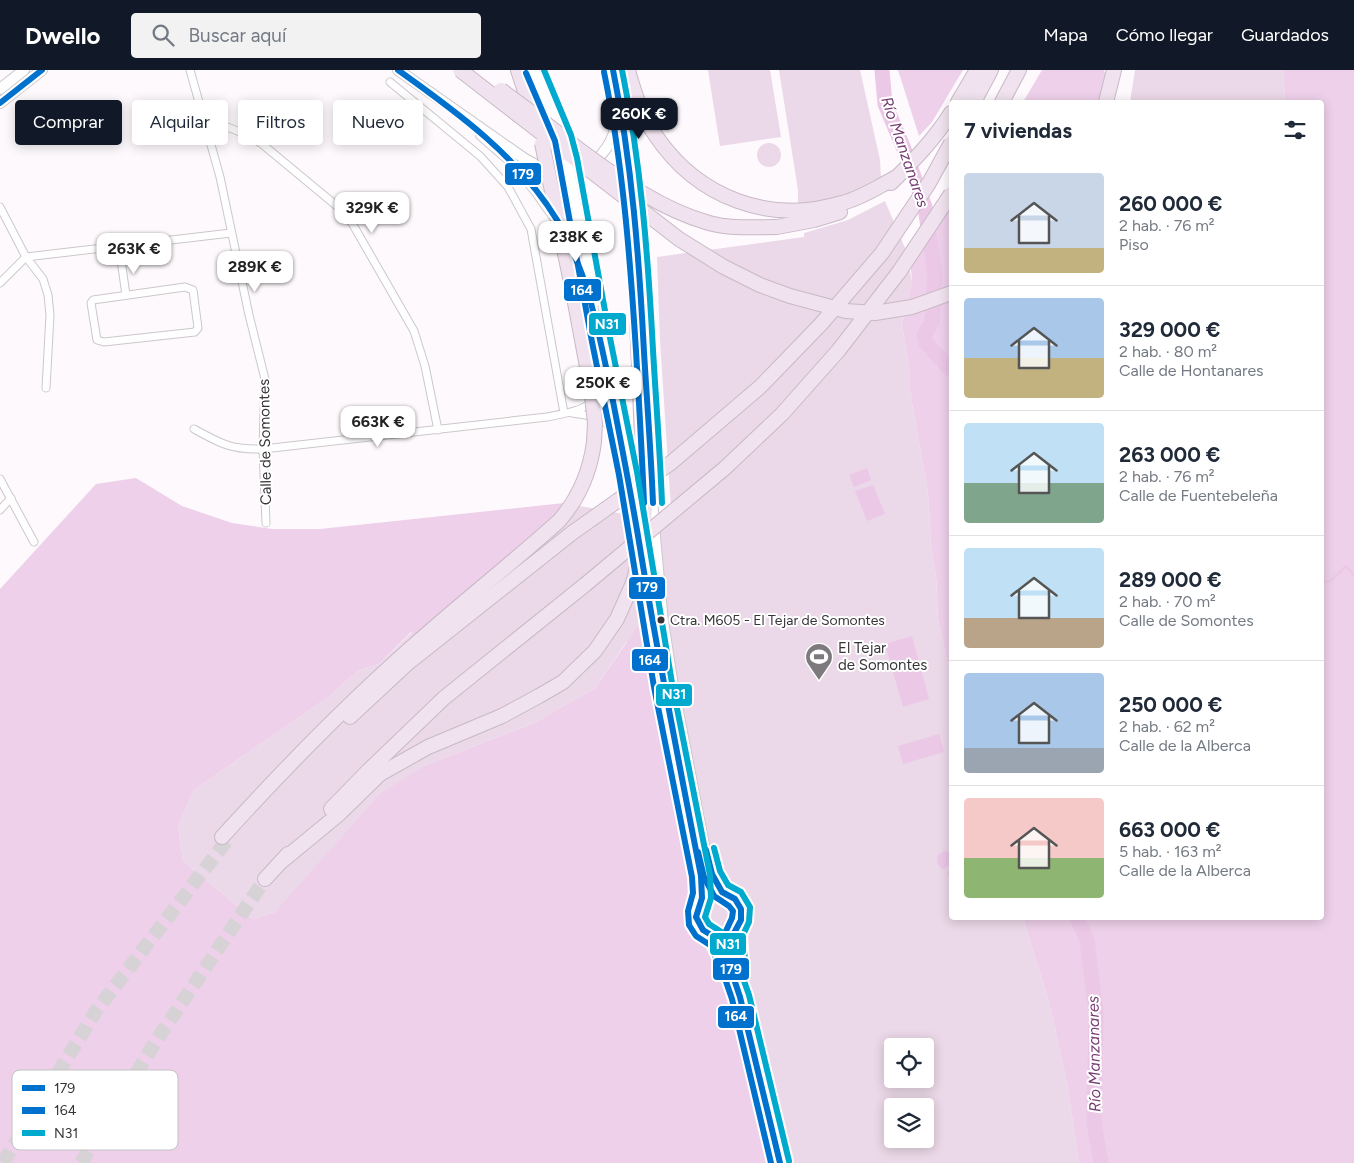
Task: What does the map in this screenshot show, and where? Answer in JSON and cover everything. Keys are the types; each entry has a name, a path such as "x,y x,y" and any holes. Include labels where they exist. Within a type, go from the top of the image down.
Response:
{"highway":[{"path":"460,70 679,239 724,267 760,285 790,296 846,312 875,313 912,307 949,294"},
{"path":"476,70 619,179 647,196 671,208 710,223 744,227 777,227 814,220 846,210 868,199 886,188 918,156 939,132 949,116"},
{"path":"518,70 542,143 591,388 595,423 594,442 592,460 580,493 559,521 527,551 413,646 361,693 263,792 225,839 332,734 408,663 572,533 678,456 761,386 821,324 882,253 929,183 949,147"},
{"path":"628,70 643,114 667,152 685,170 706,186 751,206 780,211 814,210 843,203 897,177"},
{"path":"959,100 977,70"},
{"path":"975,100 991,70"},
{"path":"1003,100 1019,70"},
{"path":"1106,100 1114,70"},
{"path":"265,879 368,771 444,698 586,584 725,468 782,414 844,343 899,272 949,197"},
{"path":"282,861 339,814 380,774 428,747 502,716 563,682 595,651 617,618 633,583 642,548 645,509 635,272 635,215"}],"main road":[{"path":"0,89 24,70"},
{"path":"0,103 42,70"},
{"path":"398,70 535,165 555,172 574,172 591,164 606,149 612,139 615,129 615,117 608,70"},
{"path":"430,93 511,160 538,192 573,249 588,289 601,340"}],"street":[{"name":"Calle de Somontes","path":"190,70 198,100"},
{"path":"534,70 564,138 628,474"},
{"path":"614,70 626,136 640,271 654,522 662,618 705,848 712,874 722,892"},
{"path":"390,82 480,156 508,187 531,230 567,413"},
{"path":"228,128 262,144 338,207 352,223 414,331 425,366 438,430"},
{"name":"Calle de Somontes","path":"211,145 220,176 249,315 265,379 266,523"},
{"path":"0,207 26,256 43,279 48,295 50,315 46,388"},
{"path":"0,284 26,256 231,233"},
{"path":"119,246 126,295"},
{"path":"190,288 193,290 197,331 104,342 97,340 92,301 97,298 126,295 190,288"},
{"path":"194,429 219,443 242,450 547,417 591,405 602,391 608,375"},
{"path":"567,413 591,415 606,421 621,436"},
{"path":"0,479 34,542"},
{"path":"0,510 11,498"},
{"path":"663,685 700,876 702,899"},
{"path":"722,892 731,895 738,901 742,909 742,918 734,933 716,938 701,930 696,914 702,899 722,892"},
{"path":"734,933 740,997"},
{"path":"716,938 730,967 740,997 780,1163"}],"shaded area":[{"path":"708,70 770,70 781,137 720,146"},
{"path":"779,70 860,70 880,160 881,179 855,193 829,202 798,207 798,190"},
{"path":"898,70 963,70 932,122 919,136"},
{"path":"1042,70 1104,70 1113,100 1024,100"},
{"path":"1135,70 1283,70 1285,100 1130,100"},
{"path":"1283,70 1354,70 1354,1163 1079,1163 1067,1083 1049,1002 1024,920 1324,920 1324,100 1285,100"},
{"path":"769,143 774,144 780,150 780,160 774,166 769,167 764,166 758,160 757,155 758,150 764,144"},
{"name":"El Tejar de Somontes","path":"885,201 905,248 912,281 902,325 910,373 909,386 928,493 938,620 949,669 949,920 1024,920 1049,1002 1067,1083 1079,1163 769,1163 716,958 688,925 687,879 627,641 595,688 534,723 426,765 275,912 253,919 183,861 178,826 194,790 327,698 359,670 379,664 412,632 416,637 511,556 564,503 672,523 660,340 657,257 804,237 804,233 848,220"},
{"path":"949,209 949,669 938,620 928,493 909,386 910,373 902,325 912,281 909,248"},
{"path":"867,468 871,480 854,487 849,475"},
{"path":"136,478 182,506 232,523 272,529 320,529 564,503 557,514 417,637 411,632 379,664 359,670 327,698 194,790 178,826 183,861 253,919 275,912 380,794 426,765 534,723 595,688 638,626 687,879 688,925 716,958 769,1163 0,1163 0,589 96,484"},
{"path":"873,485 885,514 867,521 855,491"},
{"path":"912,636 929,699 903,707 885,644"},
{"path":"939,734 944,752 903,764 898,746"},
{"path":"944,851 949,852 949,867 941,868 937,863 938,855"}],"waterway":[{"name":"Río Manzanares","path":"882,70 885,104 925,207 935,276 932,322 924,335 926,343 949,368"},
{"path":"1324,582 1330,581 1346,566 1354,575"},
{"name":"Río Manzanares","path":"1078,920 1087,940 1096,1013 1094,1123 1101,1163"}],"tunnel":[{"path":"628,473 639,537"},
{"path":"642,558 663,685"},
{"path":"60,1070 96,1011 227,840"},
{"path":"138,1070 265,879"},
{"path":"3,1163 12,1148"},
{"path":"81,1163 89,1150"}],"transit line":[{"name":"179","path":"0,103 42,70"},
{"name":"179","path":"398,70 464,119 506,156 524,176 542,197 557,220 584,279 596,322 610,386 662,675 701,876 702,898 696,917 703,930 716,938 730,967 740,997 780,1163"},
{"name":"N31","path":"544,70 571,135 577,158 637,472 672,683 710,875 711,898 705,917 709,924 723,933 738,964 749,995 789,1161"},
{"name":"179","path":"613,70 620,105 634,210 653,503"},
{"name":"N31","path":"622,70 639,175 646,245 662,503"},
{"name":"164","path":"604,72 621,176 628,246 644,503"},
{"name":"164","path":"526,73 555,141 619,475 654,687 692,877 693,893 688,911 689,925 696,936 710,945 722,970 732,999 771,1163"},
{"name":"N31","path":"714,848 720,871 728,885 741,892 750,907 749,922 743,935 746,974"},
{"name":"179","path":"706,850 712,874 722,892 735,899 741,909 741,920 734,933 737,975"},
{"name":"164","path":"698,852 704,877 714,896 733,911 725,933 728,976"}],"place":[{"name":"Ctra. M605 - El Tejar de Somontes","path":"661,620"},
{"name":"El Tejar de Somontes","path":"819,681"}]}
